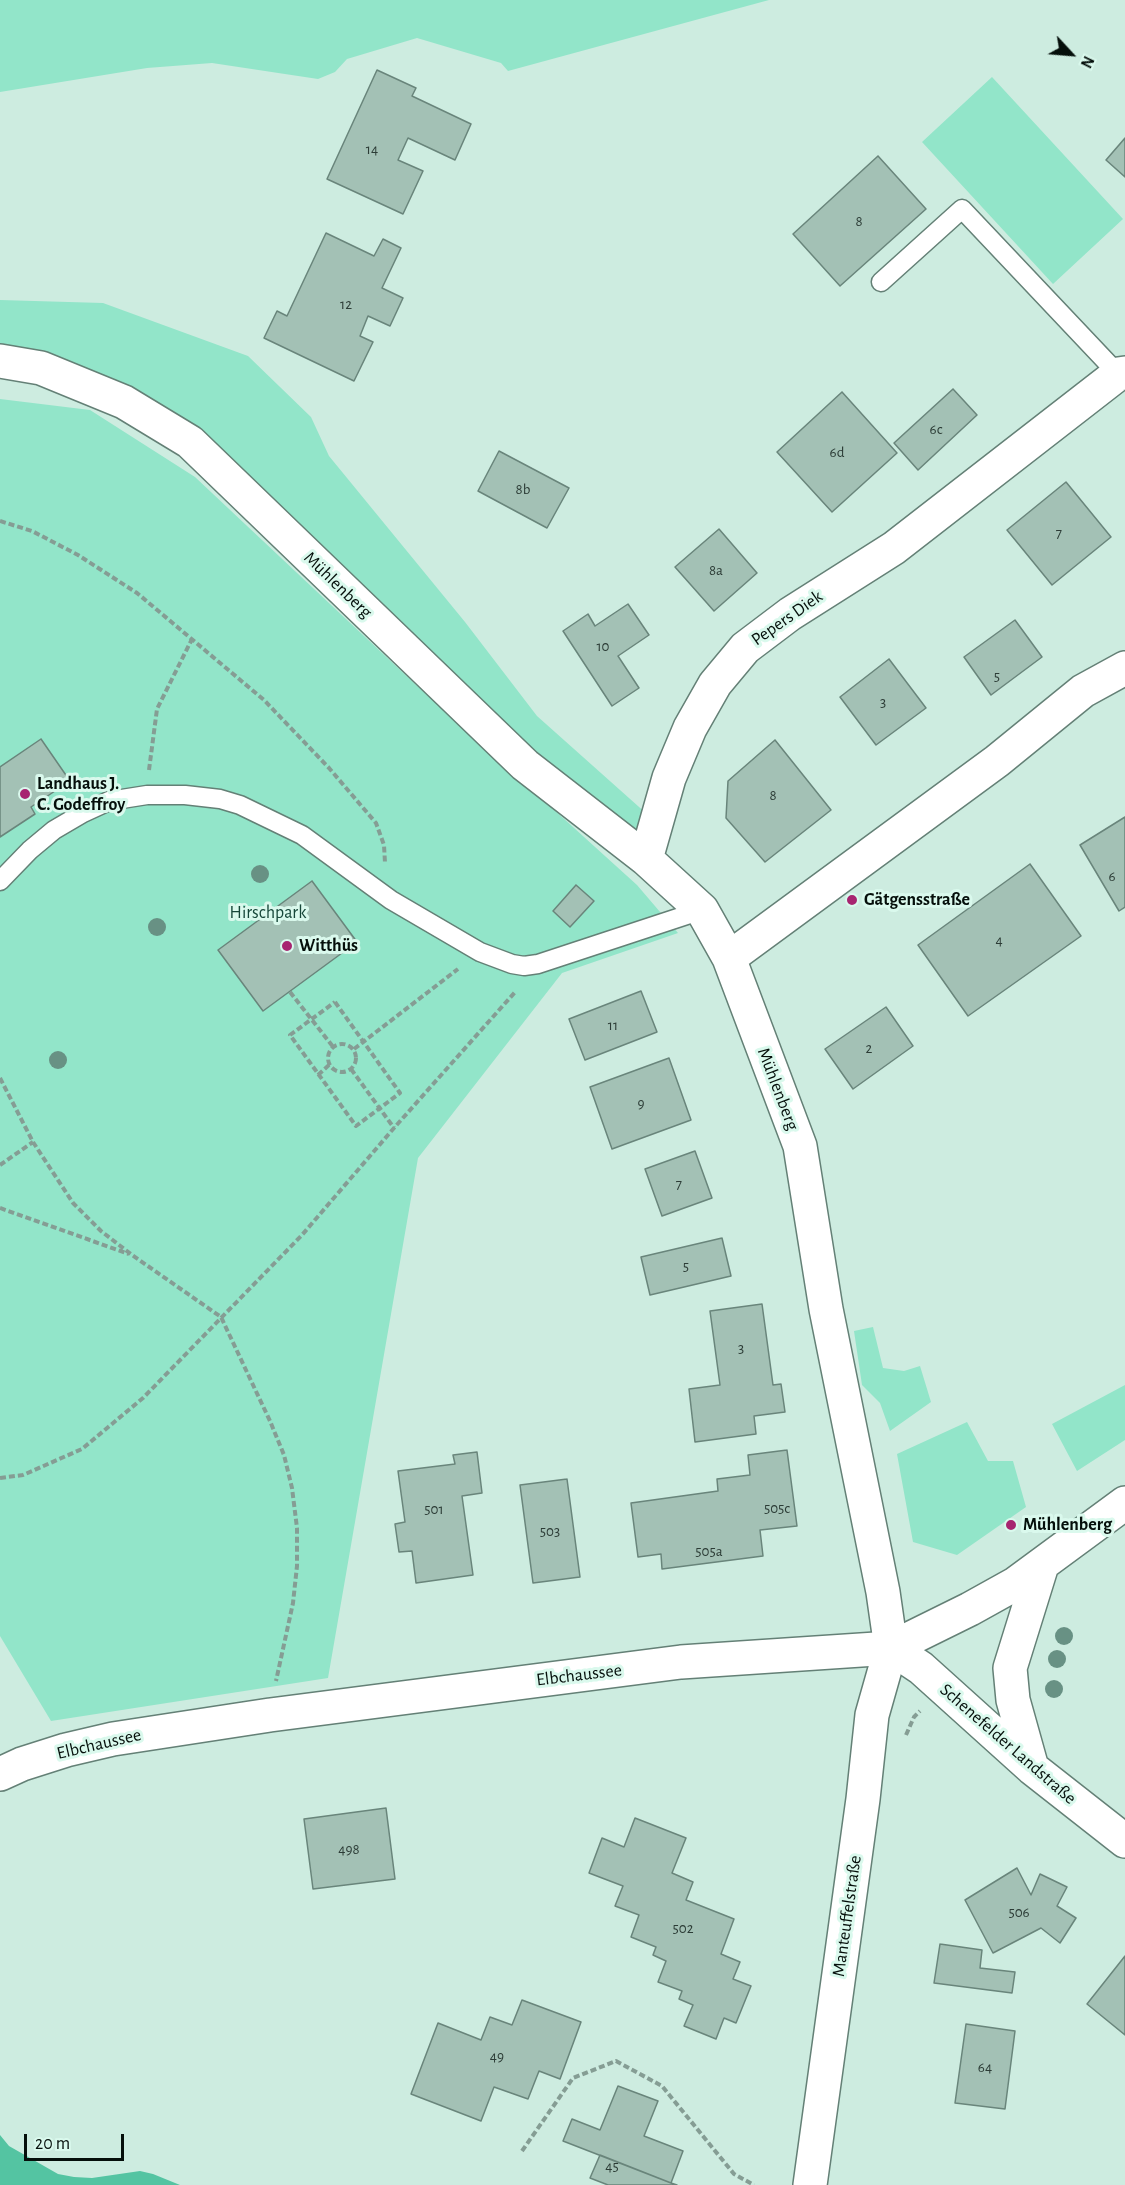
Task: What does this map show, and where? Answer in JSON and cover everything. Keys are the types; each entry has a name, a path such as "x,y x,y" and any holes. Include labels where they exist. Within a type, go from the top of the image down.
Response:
{"street":[{"name":"Mühlenberg","path":"0,361 41,368 124,402 190,442 525,765 646,859"},
{"name":"Pepers Diek","path":"646,859 669,778 690,728 715,684 745,648 790,614 894,548 1122,374"},
{"path":"646,859 702,910 729,958 997,761 1083,691 1125,668"},
{"name":"Mühlenberg","path":"729,958 800,1146 826,1309 876,1558 891,1648"},
{"name":"Elbchaussee","path":"0,1774 55,1753 113,1738 270,1715 681,1662 891,1648 1015,1584 1125,1503"},
{"path":"1032,1768 1012,1700 1011,1668 1042,1565"},
{"name":"Schenefelder Landstraße","path":"891,1648 921,1668 1032,1768 1125,1841"},
{"name":"Manteuffelstraße","path":"810,2185 874,1704 891,1648"}],"lane":[{"path":"881,282 962,209 1122,374"},
{"path":"0,881 30,850 54,830 83,813 109,801 147,795 185,795 220,799 302,835 380,892 480,952 512,964 524,966 538,964 702,910"}],"path":[{"path":"0,521 32,531 78,555 137,593 264,700 329,768 376,823 385,855 380,892"},
{"path":"147,795 157,709 192,639"},
{"path":"354,1049 480,952"},
{"path":"0,1478 23,1475 82,1449 143,1398 303,1235 538,964"},
{"path":"290,992 333,1047"},
{"path":"334,1002 400,1093 356,1126 290,1035 311,1019 334,1002"},
{"path":"341,1045 354,1049 356,1059 351,1069 341,1072 334,1070 330,1064 330,1052 333,1047 341,1045"},
{"path":"318,1075 330,1064"},
{"path":"351,1069 394,1128"},
{"path":"0,1078 33,1142 73,1203 132,1255 221,1317 284,1455 294,1508 297,1566 286,1640 270,1715"},
{"path":"0,1165 33,1142"},
{"path":"0,1208 132,1255"},
{"path":"522,2151 573,2078 615,2061 662,2086 734,2174 754,2185"}],"green space":[{"path":"0,0 769,0 508,71 501,63 417,38 347,59 335,72 318,79 212,63 147,68 0,92"},
{"path":"992,77 1123,219 1053,284 922,142"},
{"path":"0,300 103,303 248,356 311,417 329,456 465,622 537,716 657,823 646,859 190,442 0,361"},
{"name":"Hirschpark","path":"0,399 90,410 195,477 414,683 637,885 678,933 562,973 418,1158 328,1678 51,1721 0,1636"},
{"path":"873,1327 883,1368 904,1371 920,1366 931,1402 890,1431 880,1403 862,1385 854,1331"},
{"path":"1125,1385 1125,1440 1077,1471 1052,1424"},
{"path":"967,1422 988,1461 1013,1461 1026,1507 957,1555 913,1542 897,1454"}],"shaded area":[{"path":"0,2135 9,2146 58,2174 92,2178 140,2171 180,2185 0,2185"}],"building":[{"path":"377,70 416,88 412,96 471,124 455,160 408,138 398,160 423,171 403,214 327,179"},
{"path":"1125,138 1125,177 1106,160"},
{"path":"878,156 926,209 840,286 793,234"},
{"path":"326,233 374,256 383,239 401,248 382,288 403,298 390,326 368,316 360,336 373,342 354,381 264,338 277,311 287,316"},
{"path":"953,389 977,415 918,470 894,443"},
{"path":"842,392 897,453 832,512 777,452"},
{"path":"499,451 569,488 547,528 478,491"},
{"path":"1066,482 1111,537 1052,585 1007,530"},
{"path":"719,529 757,573 714,611 675,567"},
{"path":"628,604 649,635 618,656 639,688 612,706 563,631 588,614 595,626"},
{"path":"1015,620 1042,657 991,695 964,657"},
{"path":"889,659 926,708 876,745 840,697"},
{"name":"Landhaus J. C. Godeffroy","path":"41,739 70,781 31,807 35,814 0,837 0,767"},
{"path":"775,740 831,810 765,862 726,818 728,781"},
{"path":"1125,817 1125,907 1119,911 1080,845"},
{"path":"1030,864 1081,936 968,1016 918,945"},
{"name":"Witthüs","path":"312,881 357,942 263,1011 218,950"},
{"path":"576,885 594,901 570,927 553,911"},
{"path":"641,991 657,1032 585,1060 569,1019"},
{"path":"886,1007 913,1046 853,1089 825,1049"},
{"path":"669,1058 691,1120 612,1149 590,1087"},
{"path":"695,1151 712,1198 662,1216 645,1169"},
{"path":"722,1238 731,1276 650,1295 641,1257"},
{"path":"762,1304 773,1385 781,1384 785,1412 754,1416 756,1434 695,1442 689,1389 720,1385 710,1311"},
{"path":"787,1450 797,1526 760,1530 763,1556 662,1569 661,1554 638,1557 631,1503 718,1491 717,1479 750,1475 748,1455"},
{"path":"477,1452 482,1493 462,1496 473,1575 416,1583 412,1551 399,1552 395,1524 405,1522 398,1471 455,1464 453,1455"},
{"path":"567,1479 580,1577 533,1583 520,1485"},
{"path":"386,1808 395,1879 313,1889 304,1819"},
{"path":"635,1818 686,1838 672,1873 693,1882 686,1900 734,1919 721,1954 740,1962 733,1979 751,1986 736,2023 724,2018 716,2039 684,2026 693,2005 679,1999 682,1991 658,1982 666,1961 653,1955 656,1947 631,1937 639,1915 615,1906 623,1886 589,1873 602,1838 624,1847"},
{"path":"1017,1868 1031,1895 1040,1874 1067,1887 1057,1906 1076,1918 1060,1943 1041,1928 993,1953 965,1900"},
{"path":"940,1944 982,1950 980,1968 1015,1972 1012,1993 934,1983"},
{"path":"1125,1956 1125,2035 1087,2004"},
{"path":"522,2000 581,2022 560,2079 539,2071 528,2099 494,2087 481,2121 411,2094 438,2023 481,2040 490,2017 512,2025"},
{"path":"966,2024 1015,2031 1005,2109 955,2103"},
{"path":"618,2086 658,2101 644,2136 683,2151 671,2183 563,2141 572,2119 600,2130"},
{"path":"600,2155 677,2185 608,2185 590,2178"}],"place":[{"name":"Landhaus J. C. Godeffroy","path":"25,794"},
{"name":"Gätgensstraße","path":"852,900"},
{"name":"Witthüs","path":"287,946"},
{"name":"Mühlenberg","path":"1011,1525"}]}
